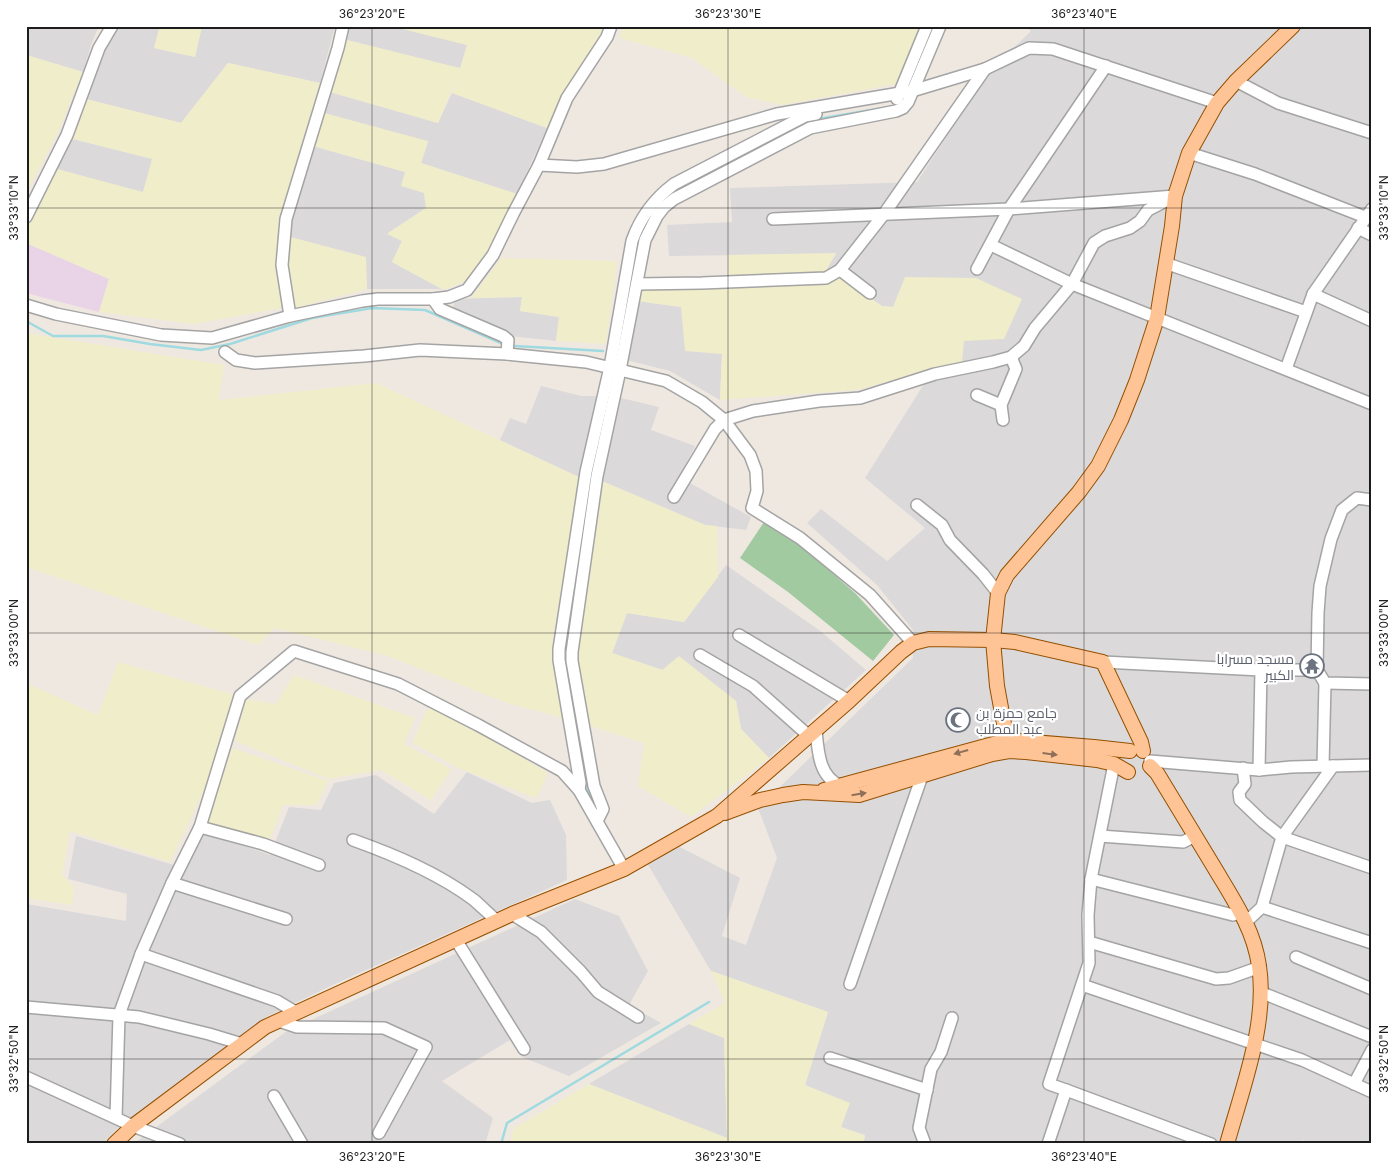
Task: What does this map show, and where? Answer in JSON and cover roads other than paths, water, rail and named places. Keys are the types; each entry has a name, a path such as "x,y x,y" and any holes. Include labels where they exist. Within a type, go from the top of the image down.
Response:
{"main road":[{"path":"1009,746 997,686 993,640 998,593 1006,575 1079,492 1098,466 1124,412 1137,380 1157,318 1175,196 1189,153 1217,103 1236,81 1290,27"},
{"path":"717,816 849,701 902,652 914,643 929,639 1015,642 1102,662 1141,742 1145,773 1132,775 1114,764 1009,746 992,754 859,795 811,792"},
{"path":"114,1144 133,1126 265,1027 512,914 624,869 717,816 760,800 841,786 1009,746 1094,747 1143,757 1157,773 1244,918 1254,941 1260,967 1260,992 1254,1043 1227,1144"},
{"path":"1128,772 1124,761 1127,754 1143,757"}],"street":[{"path":"26,217 67,135 99,48 112,26"},
{"path":"290,316 282,265 286,219 343,26"},
{"path":"26,305 56,314 161,335 212,338 290,316 378,299 433,299 449,297 467,290 493,256 539,165 567,98 607,37 611,26"},
{"path":"597,821 603,809 594,786 572,662 572,652 597,476 615,369 632,241 642,218 665,191 674,184 806,116 892,102 897,99 928,26"},
{"path":"579,790 580,783 559,660 559,649 586,472 637,284 645,240 657,216 674,199 810,128 903,108 908,102 940,26"},
{"path":"539,165 577,167 604,164 777,114 912,91 985,69 1029,48 1054,49 1217,103"},
{"path":"977,269 1009,209 1106,66"},
{"path":"637,284 702,284 826,278 840,270 884,214 985,69"},
{"path":"1236,81 1278,103 1372,133"},
{"path":"1189,153 1368,213 1313,294 1286,369"},
{"path":"772,219 1009,209 1175,196"},
{"path":"674,497 715,429 724,420 753,411 819,401 860,398 935,374 1011,357 1024,346 1035,328 1072,284 1094,243 1105,236 1130,228 1140,221 1148,210 1175,196"},
{"path":"1358,228 1372,235"},
{"path":"990,245 1072,284 1372,404"},
{"path":"1166,263 1306,312"},
{"path":"840,270 870,294"},
{"path":"1313,294 1372,321"},
{"path":"433,299 440,309 503,336 508,340 507,354"},
{"path":"225,352 236,360 255,363 364,356 420,350 507,354 586,362 666,382 702,402 724,420 750,455 756,471 757,491 752,508 800,538 870,594 914,643"},
{"path":"1003,420 1001,405 1016,369 1011,357"},
{"path":"977,395 1001,405"},
{"path":"1091,878 1244,918 1262,907 1282,837 1328,766 1326,683 1317,670 1320,586 1331,538 1342,510 1357,498 1372,500"},
{"path":"917,505 942,525 950,540 984,574 998,593"},
{"path":"738,635 849,701"},
{"path":"116,1118 119,1015 141,954 172,883 200,827 240,696 294,651 398,684 562,771 579,790 624,869"},
{"path":"700,655 753,686 812,733 824,772 832,782 841,786"},
{"path":"1102,662 1262,670 1317,670"},
{"path":"1259,770 1262,670"},
{"path":"1326,683 1372,684"},
{"path":"1143,757 1259,770 1372,765"},
{"path":"1114,764 1091,878 1088,915 1090,963 1049,1084 1211,1144"},
{"path":"1242,768 1245,784 1239,792 1240,800 1282,837 1372,868"},
{"path":"850,984 922,776"},
{"path":"200,827 263,844 319,865"},
{"path":"1100,836 1183,842 1195,836"},
{"path":"353,840 392,853 436,876 474,900 497,921"},
{"path":"172,883 286,919"},
{"path":"1262,907 1372,943"},
{"path":"512,914 541,932 598,992 638,1018"},
{"path":"456,940 524,1049"},
{"path":"1089,942 1216,979 1229,978 1260,967"},
{"path":"141,954 277,1001 297,1013"},
{"path":"1296,957 1372,989"},
{"path":"1082,985 1302,1060 1372,1092"},
{"path":"1260,992 1372,1037"},
{"path":"26,1007 139,1018 242,1044"},
{"path":"925,1144 919,1128 931,1069 941,1052 952,1018"},
{"path":"279,1021 297,1026 384,1028 426,1047 379,1133"},
{"path":"1354,1084 1372,1050"},
{"path":"830,1058 927,1090"},
{"path":"26,1078 133,1126 180,1144"},
{"path":"1048,1144 1066,1090"},
{"path":"274,1096 302,1144"}],"waterway":[{"path":"818,119 889,107"},
{"path":"671,194 686,184 810,121"},
{"path":"637,253 645,225"},
{"path":"26,321 53,336 103,336 201,350 230,344 312,318 372,308 425,310 501,343"},
{"path":"515,346 603,351"},
{"path":"580,556 565,656 588,790 593,800"},
{"path":"501,1144 507,1123 709,1002"}],"place":[{"name":"مسجد مسرابا الكبير","path":"1312,666"},
{"name":"جامع حمزة بن عبد المطلب","path":"958,720"}]}
